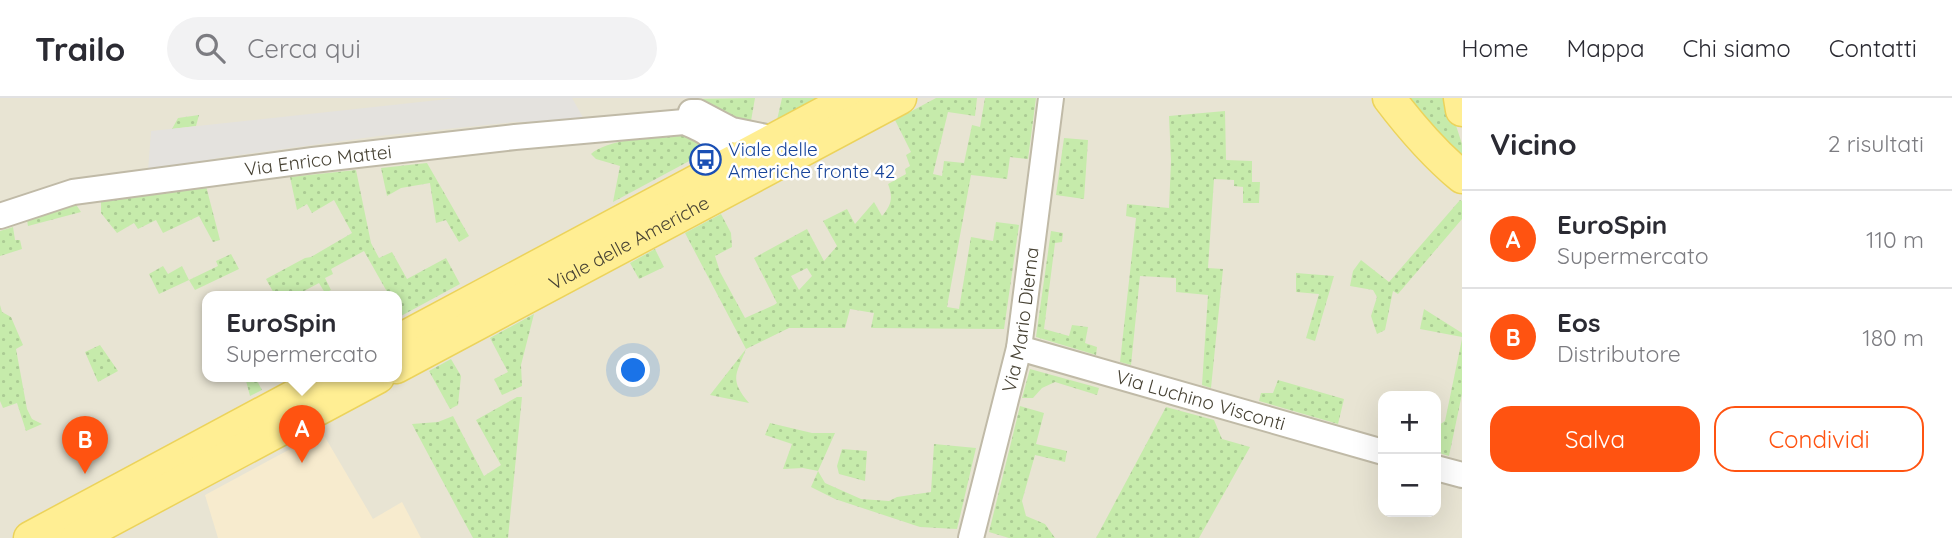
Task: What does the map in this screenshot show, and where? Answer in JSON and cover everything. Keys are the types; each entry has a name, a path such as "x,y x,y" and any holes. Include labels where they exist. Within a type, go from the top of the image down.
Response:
{"main road":[{"name":"Viale delle Americhe","path":"402,339 852,98"},
{"name":"Viale delle Americhe","path":"402,364 900,98"},
{"path":"1389,98 1442,161 1462,177"},
{"path":"1460,98 1462,110"},
{"path":"30,538 321,382"},
{"path":"77,538 369,382"}],"street":[{"name":"Via Mario Dierna","path":"971,538 1019,348 1051,98"},
{"path":"639,126 663,113 698,112 732,130 776,139"},
{"name":"Via Enrico Mattei","path":"0,216 73,192 326,158 684,122 702,130 714,140 720,150 721,169"},
{"name":"Via Luchino Visconti","path":"1019,348 1378,451"},
{"path":"1441,469 1462,475"}],"shaded area":[{"path":"0,98 1462,98 1462,538 0,538"},
{"path":"457,98 572,98 585,121 514,122 379,136 224,157 148,171 151,131"},
{"path":"322,432 373,519 402,502 421,538 218,538 205,495"}],"green space":[{"path":"755,98 751,121 725,115 714,105 699,99 689,99"},
{"path":"782,98 817,98 777,120"},
{"path":"936,98 977,98 975,116 948,112 933,174 942,176 944,161 964,163 972,125 980,127 985,98 1036,98 1028,159 1010,157 1007,179 971,175 947,307 959,309 971,237 993,241 996,222 1019,225 1004,329 871,328 874,313 850,309 845,328 789,328 746,349 685,233 721,214 731,233 732,247 715,256 720,272 745,318 777,303 754,258 807,229 824,261 837,246 823,221 847,209 855,224 874,202 882,216 891,201 888,184 906,174 905,169 910,166 906,155 911,152 895,120","holes":["807,268 812,276 799,290 791,276"]},
{"path":"1401,98 1449,98 1462,144 1462,166"},
{"path":"1225,111 1226,160 1252,161 1252,182 1260,182 1259,203 1243,203 1243,187 1234,186 1234,180 1214,179 1208,268 1223,269 1211,388 1202,385 1208,295 1176,292 1176,278 1140,276 1131,365 1120,362 1136,218 1126,216 1127,204 1169,208 1169,116"},
{"path":"199,115 196,126 172,129 178,118"},
{"path":"677,135 693,138 706,152 613,202 620,166 596,159 591,154 619,142"},
{"path":"1064,138 1088,140 1084,199 1056,195"},
{"path":"427,163 469,236 459,242 446,220 436,223 430,183 401,188 387,196 381,168"},
{"path":"356,170 371,243 379,258 392,252 407,279 446,258 460,284 402,315 402,291 387,291 364,251 331,269 333,274 325,278 331,290 329,291 324,291 319,283 304,291 273,291 266,279 352,233 334,200 312,213 307,204 297,210 290,177"},
{"path":"206,186 220,240 213,242 199,216 163,233 156,220 138,229 134,223 117,233 101,213 101,197"},
{"path":"73,200 81,212 28,226 26,214"},
{"path":"1460,200 1462,219 1398,294 1393,291 1385,330 1377,334 1371,316 1377,297 1373,290 1350,286 1353,271 1361,260 1389,282"},
{"path":"13,227 15,240 20,240 22,249 0,256 0,231"},
{"path":"1051,231 1063,233 1062,242 1055,243 1044,329 1069,336 1072,325 1088,327 1085,343 1097,347 1096,355 1036,337"},
{"path":"655,249 664,267 639,279 630,263"},
{"path":"231,254 239,269 195,290 189,280 218,266 216,261"},
{"path":"163,266 168,274 182,266 189,280 159,294 149,274"},
{"path":"1296,273 1334,276 1315,341 1306,338 1319,294 1296,292"},
{"path":"0,305 2,312 11,317 23,345 16,349 27,409 32,419 42,424 26,431 17,403 3,408 0,401"},
{"path":"1424,309 1462,333 1462,337 1420,329"},
{"path":"534,314 521,365 522,386 502,395 494,379 508,372 490,338"},
{"path":"1462,339 1462,394 1449,456 1441,454 1441,424 1445,421"},
{"path":"100,345 118,371 98,382 85,352"},
{"path":"746,349 736,377 739,388 749,403 710,395"},
{"path":"451,359 461,376 458,405 450,409 429,371"},
{"path":"1030,369 1099,388 1097,395 1055,382 1042,388 1033,398 1022,398"},
{"path":"1278,380 1344,399 1338,424 1259,401 1261,393 1273,393"},
{"path":"246,382 258,382 262,390 250,396"},
{"path":"517,397 522,397 508,538 473,538 412,424 438,422 453,416 484,476 501,465 476,420"},
{"path":"1020,406 1044,413 1036,444 1067,451 1065,462 1035,455 1022,501 1026,516 1045,524 1055,538 1009,538 989,532"},
{"path":"1166,407 1214,420 1222,439 1250,447 1199,538 1096,538"},
{"path":"770,423 812,433 835,433 818,471 803,468 783,469 792,444 765,435"},
{"path":"934,444 976,448 957,529 920,527 835,499 811,487 818,471 825,483 861,499 889,501 897,497 931,492"},
{"path":"842,449 867,451 865,481 839,474 837,466"}],"place":[{"name":"Viale delle Americhe fronte 42","path":"705,160"},
{"name":"EuroSpin","path":"302,463"},
{"name":"Eos","path":"85,474"}]}
